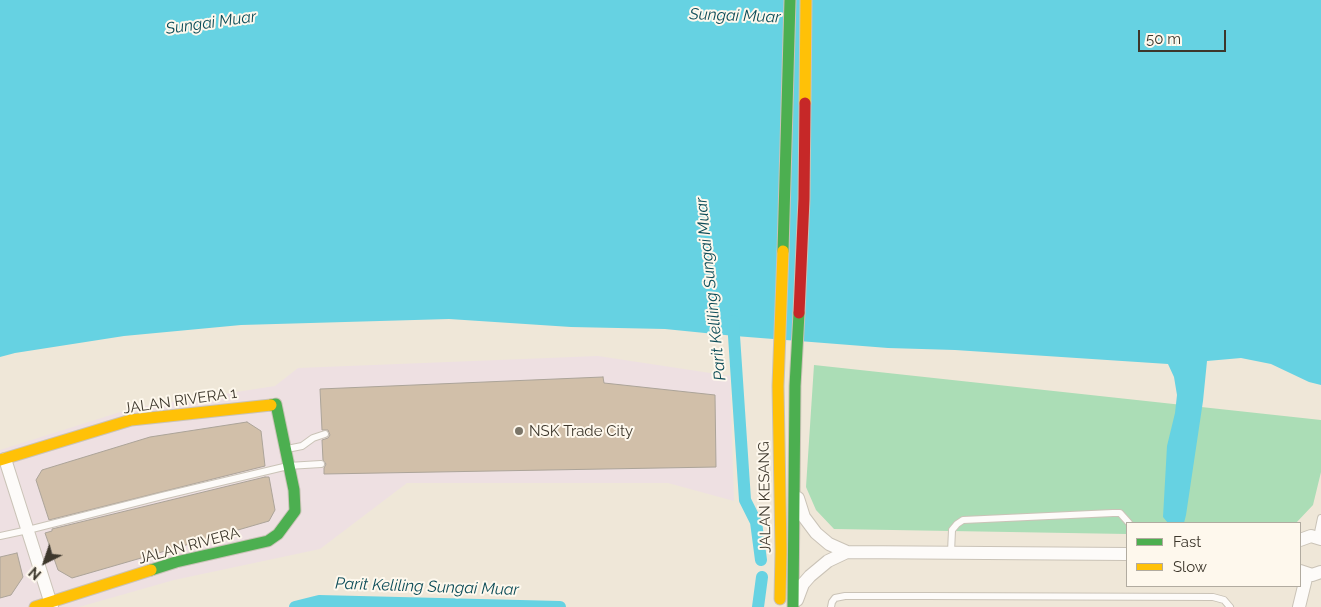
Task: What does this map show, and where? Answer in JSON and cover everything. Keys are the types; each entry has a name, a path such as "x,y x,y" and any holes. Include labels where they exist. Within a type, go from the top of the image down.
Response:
{"main road":[{"name":"JALAN KESANG","path":"780,607 781,551 778,386 790,0"},
{"name":"JALAN KESANG","path":"794,607 795,386 804,199 806,0"},
{"name":"JALAN RIVERA 1","path":"2,460 132,420 276,404 288,466"},
{"name":"JALAN RIVERA","path":"35,607 52,605 176,562 268,541 278,534 296,512 294,490 288,466"}],"street":[{"path":"2,460 28,530 52,605"},
{"path":"796,491 804,517 816,533 829,544 847,552 1126,554"},
{"path":"1301,539 1305,537 1319,538"},
{"path":"794,607 799,592 810,576 828,561 847,552"},
{"path":"1299,607 1303,573 1312,575 1321,572"}],"lane":[{"path":"284,450 302,446 314,438 325,434"},
{"path":"0,536 288,466 321,464"},
{"path":"951,552 952,530 963,520 1120,513 1128,522"},
{"path":"1319,538 1321,518"},
{"path":"831,607 834,598 845,596 1213,597 1224,600 1230,607"}],"shaded area":[{"path":"598,356 730,376 734,501 668,483 407,483 320,549 174,580 79,607 0,607 0,450 133,408 275,386 298,368"}],"green space":[{"path":"814,365 1321,420 1321,472 1313,505 1297,522 1126,522 1126,534 834,529 816,510 806,487"}],"water":[{"name":"Sungai Muar","path":"0,0 1321,0 1321,385 1309,382 1271,364 1241,358 1207,361 1203,401 1184,522 1167,522 1163,517 1167,446 1175,413 1177,395 1174,377 1168,364 955,350 888,348 665,329 571,327 449,319 241,325 124,336 0,357"}],"building":[{"name":"NSK Trade City","path":"603,377 604,383 715,395 716,467 324,474 326,464 323,460 322,440 330,435 328,430 322,430 320,389"},
{"path":"247,422 261,431 265,466 49,520 36,480 42,470 150,437"},
{"path":"269,477 275,510 269,521 72,578 58,570 45,533 52,531 52,529"},
{"path":"17,553 23,577 11,595 0,598 0,557"}],"waterway":[{"name":"Parit Keliling Sungai Muar","path":"733,321 745,500 756,522 761,560"},
{"name":"Parit Keliling Sungai Muar","path":"758,607 762,577"},
{"name":"Parit Keliling Sungai Muar","path":"295,607 319,601 560,607"}],"traffic: fast":[{"path":"783,251 790,0"},
{"path":"793,607 795,386 799,313"},
{"path":"151,570 176,562 268,541 278,534 295,511 294,490 276,404 271,405"}],"traffic: slow":[{"path":"805,103 806,0"},
{"path":"780,599 778,386 783,251"},
{"path":"0,460 131,420 271,405"},
{"path":"35,607 151,570"}],"traffic: jam":[{"path":"799,313 804,199 805,103"}],"place":[{"name":"NSK Trade City","path":"519,431"}]}
